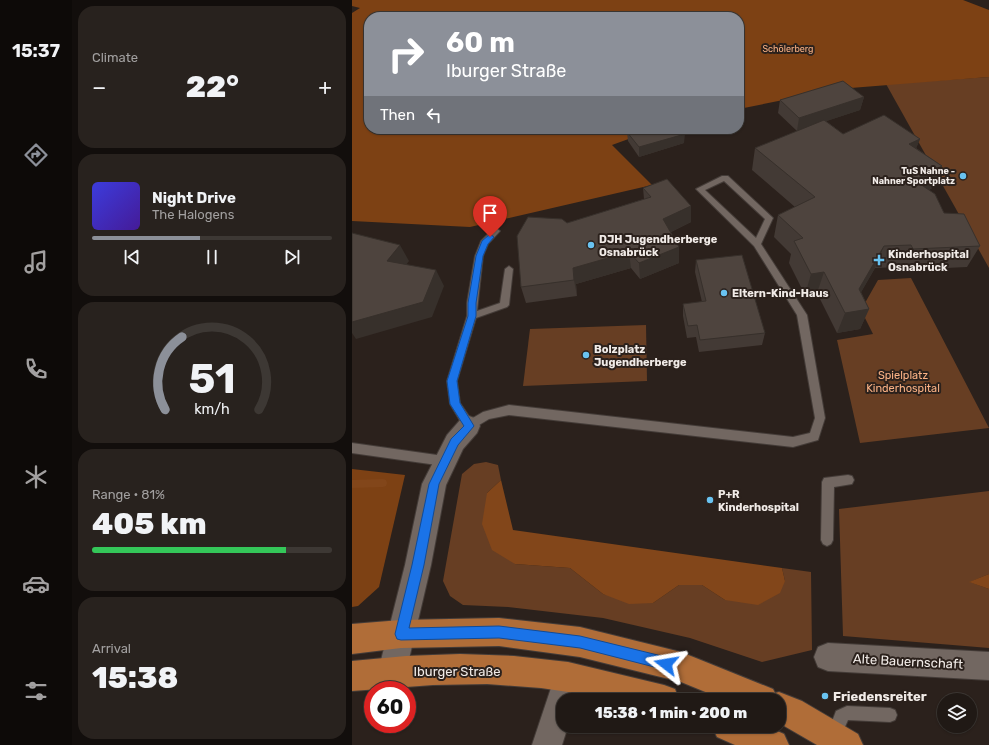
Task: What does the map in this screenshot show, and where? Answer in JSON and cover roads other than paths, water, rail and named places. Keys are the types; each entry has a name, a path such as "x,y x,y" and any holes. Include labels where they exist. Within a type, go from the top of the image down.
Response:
{"main road":[{"path":"352,640 401,634 499,632 580,642 681,667 745,693"},
{"name":"Iburger Straße","path":"352,676 392,672 487,668 568,677 635,693"},
{"path":"786,710 840,741"},
{"path":"745,733 773,745"}],"street":[{"path":"392,672 418,565 434,484 454,442 469,426"},
{"name":"Alte Bauernschaft","path":"828,657 989,666"},
{"path":"547,745 568,677"}],"lane":[{"path":"496,231 484,243 480,256 472,303 472,316 452,381 455,404 469,426 487,415 509,410 794,442 814,437 820,418 802,315 757,244 700,189 725,178 769,218 757,244"},
{"path":"472,316 504,305 509,269"},
{"path":"352,448 444,461"},
{"path":"827,540 828,482 848,480"},
{"path":"840,741 841,716 847,713 890,715"}],"waterway":[{"path":"352,484 383,483"}],"place":[{"name":"TuS Nahne - Nahner Sportplatz","path":"963,176"},
{"name":"DJH Jugendherberge Osnabrück","path":"591,245"},
{"name":"Kinderhospital Osnabrück","path":"879,260"},
{"name":"Eltern-Kind-Haus","path":"724,293"},
{"name":"Bolzplatz Jugendherberge","path":"586,355"},
{"name":"P+R Kinderhospital","path":"710,500"},
{"name":"Friedensreiter","path":"825,696"}],"park label":[{"name":"Schölerberg","path":"788,49"},
{"name":"Spielplatz Kinderhospital","path":"903,381"}]}
